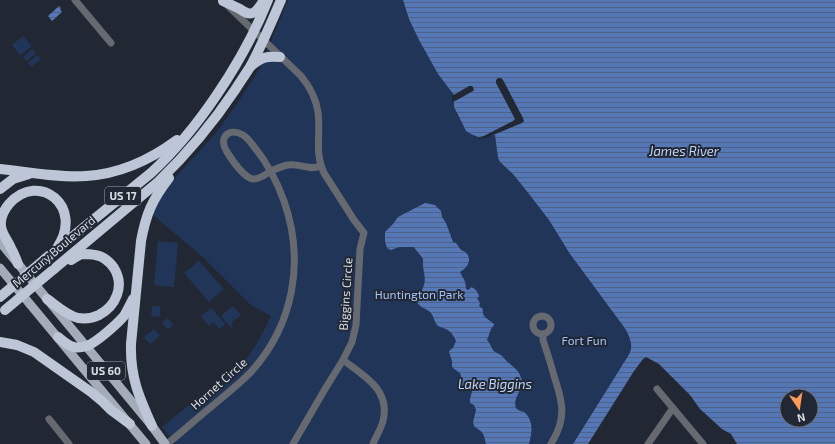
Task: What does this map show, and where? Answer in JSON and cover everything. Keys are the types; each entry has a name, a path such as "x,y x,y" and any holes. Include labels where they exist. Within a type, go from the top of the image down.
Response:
{"highway":[{"path":"222,1 249,13 253,13 259,9 264,0"},
{"name":"Mercury Boulevard","path":"0,297 166,159 194,127 233,71 243,54 268,0"},
{"name":"Mercury Boulevard","path":"2,312 150,190 166,175 209,126 249,68 281,0"},
{"path":"249,68 265,57 280,57"},
{"path":"0,169 63,176 87,176 120,170 157,154 194,127"},
{"path":"152,426 139,396 132,369 131,344 141,241 149,210 182,157"},
{"path":"0,189 13,179 33,172"},
{"path":"18,264 11,246 4,236 1,223 3,212 12,201 24,193 37,191 50,194 58,201 63,209 66,222 65,232 59,245 49,256"},
{"path":"47,298 69,314 78,318 87,318 97,316 106,310 114,302 118,291 119,280 115,271 111,264 101,256 82,254 54,269"},
{"path":"58,337 69,346 86,346 102,336 122,317 128,310 136,294"},
{"path":"0,342 17,345 34,352 91,392 111,410 130,424"}],"main road":[{"name":"US 60","path":"0,242 166,444"},
{"name":"US 60","path":"0,268 146,444"}],"street":[{"path":"75,0 111,43"},
{"path":"222,1 305,81 316,104 320,166 308,168 287,165 271,171 259,178 250,178 246,176 229,156 223,145 227,134 234,132 245,136 271,171"},
{"name":"Biggins Circle","path":"293,444 344,360 352,342 356,325 360,249 364,233 354,220 320,166"},
{"name":"Hornet Circle","path":"166,444 237,386 262,358 279,330 294,281 293,233 280,191 271,171"},
{"path":"542,334 560,395 562,407 560,425 551,444"},
{"path":"344,360 372,382 382,396 384,402 383,422 373,444"},
{"path":"657,389 703,444"},
{"path":"648,444 673,408"},
{"path":"49,419 69,444"}],"green space":[{"name":"Huntington Park","path":"288,0 403,0 409,19 419,40 438,74 454,95 456,113 466,131 478,137 495,135 498,158 500,162 513,174 549,220 570,254 627,331 631,350 573,444 176,444 162,427 246,359 260,338 271,316 251,305 205,259 152,214 170,183 215,134 253,79 261,66"},
{"path":"23,36 32,46 20,55 12,45"},
{"path":"32,49 36,53 27,61 23,57"},
{"path":"37,55 41,59 31,67 28,63"},
{"path":"158,241 178,243 174,287 154,285"},
{"path":"199,261 224,289 209,302 184,273"},
{"path":"152,306 160,306 160,317 151,316"},
{"path":"233,306 241,315 231,323 233,326 231,328 221,316"},
{"path":"211,308 225,324 219,329 214,322 209,326 201,316"},
{"path":"168,318 173,325 170,328 166,328 162,322"},
{"path":"154,329 160,336 150,344 144,337"}],"water":[{"name":"James River","path":"403,0 835,0 835,444 737,444 731,434 722,429 700,409 690,395 659,364 646,357 634,371 588,444 573,444 629,355 631,343 627,332 570,254 549,220 513,174 500,162 498,158 495,135 478,137 466,131 454,107 454,95 438,74 409,19"},
{"path":"59,6 62,12 52,21 48,16"},
{"name":"Lake Biggins","path":"425,203 435,205 441,211 442,217 446,223 453,242 456,243 461,250 468,255 469,261 465,268 460,272 465,282 466,289 469,290 471,287 474,288 479,295 477,298 480,303 479,306 483,309 483,314 494,324 487,340 494,351 501,355 516,369 520,375 522,384 516,398 515,405 517,409 527,415 531,423 529,444 486,444 483,433 474,426 473,422 476,410 474,405 470,403 472,391 461,385 460,373 452,366 449,352 453,348 456,341 449,331 438,326 430,312 420,306 416,300 421,291 425,278 423,259 414,247 399,247 391,250 387,248 385,232 398,217"}],"pier":[{"path":"498,78 503,80 524,121 486,138 478,139 515,119 496,83"},
{"path":"469,86 472,86 474,90 452,102 452,96"}],"park label":[{"name":"Fort Fun","path":"584,341"}]}
